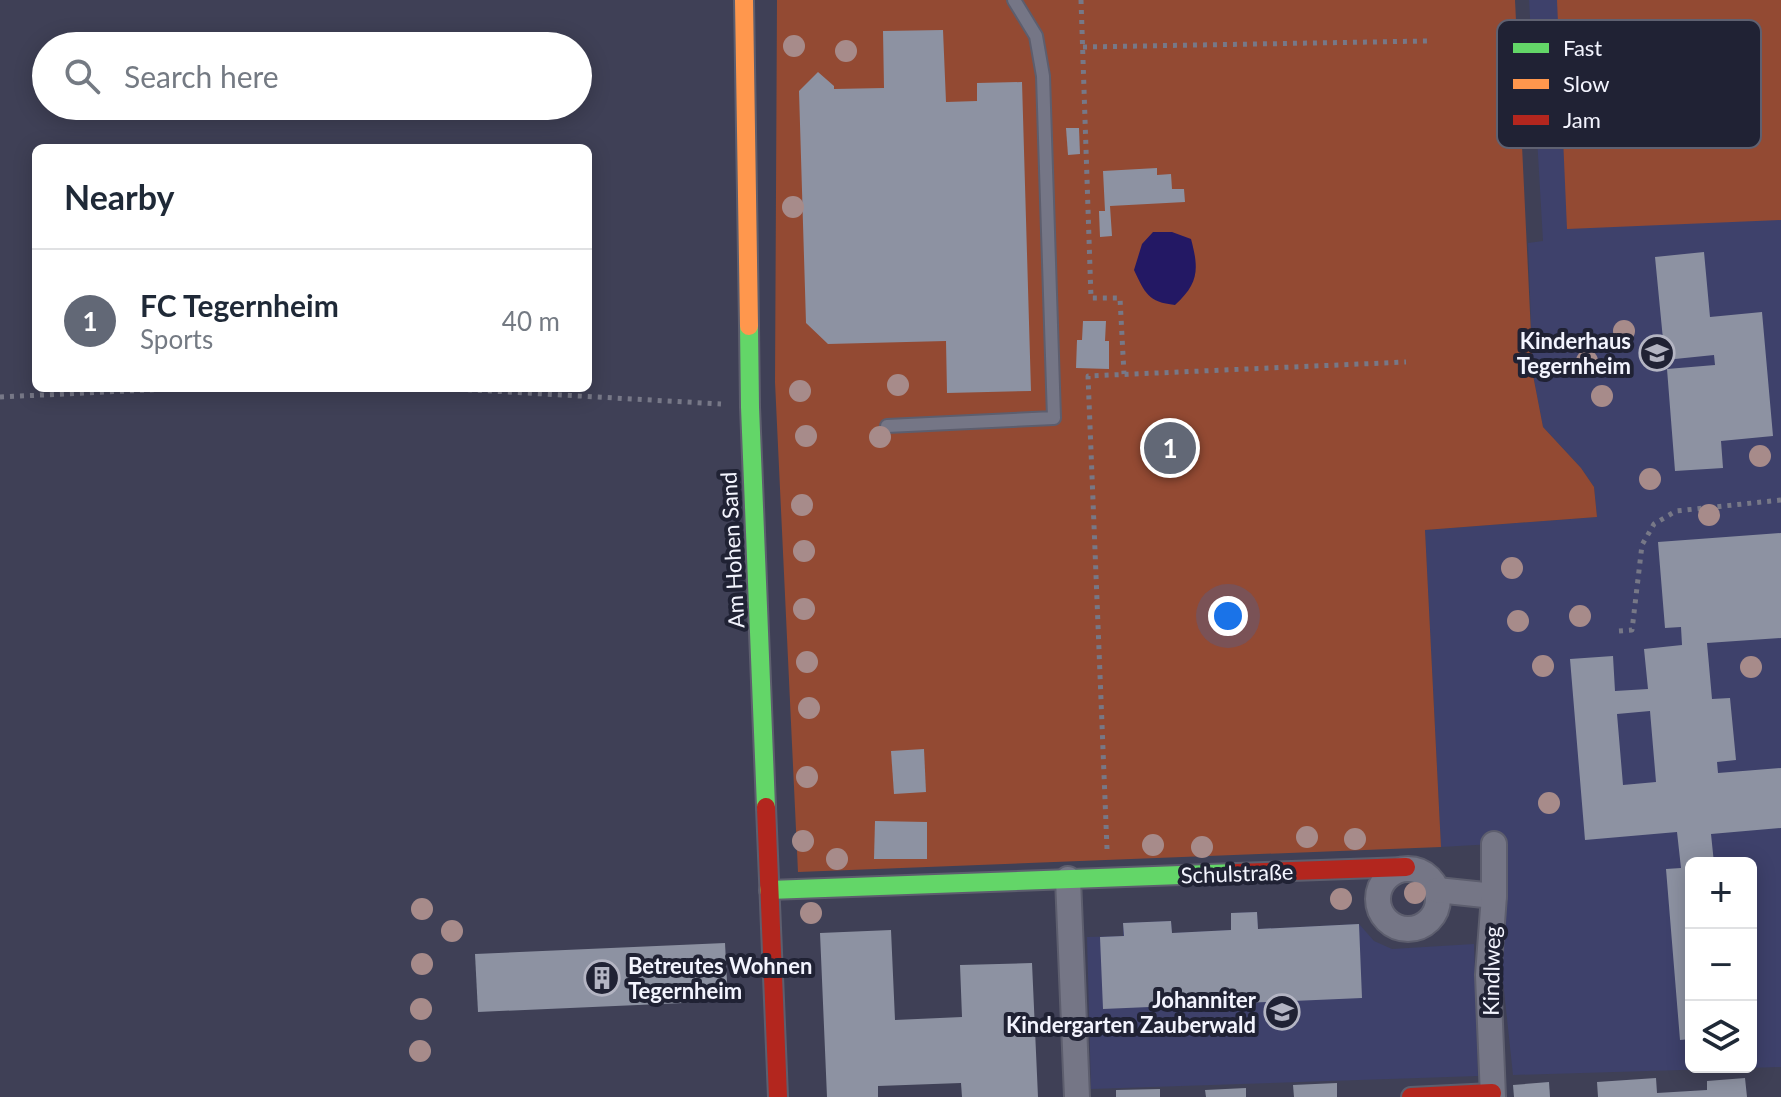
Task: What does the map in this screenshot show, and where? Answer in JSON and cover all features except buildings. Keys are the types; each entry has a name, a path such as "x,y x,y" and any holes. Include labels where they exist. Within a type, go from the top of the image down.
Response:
{"street":[{"name":"Am Hohen Sand","path":"744,0 750,407 778,1097"},
{"name":"Kindlweg","path":"1492,1095 1488,975 1494,844"},
{"name":"Schulstraße","path":"769,890 1406,867"},
{"path":"1406,867 1428,876 1437,890 1437,908 1432,918 1422,926 1399,928 1381,913 1379,890 1385,879 1406,867"},
{"path":"1068,879 1077,1097"},
{"path":"1437,890 1494,896"},
{"path":"1411,1097 1492,1095"}],"lane":[{"path":"887,426 1054,418 1043,76 1036,36 1014,0"}],"path":[{"path":"1081,0 1091,298 1120,298 1124,374"},
{"path":"1083,47 1428,41"},
{"path":"1107,834 1088,376 1406,362"},
{"path":"0,397 106,392"},
{"path":"510,392 750,407"},
{"path":"1619,631 1632,630 1642,545 1654,524 1676,511 1781,500"}],"shaded area":[{"path":"777,0 1515,0 1516,20 1497,20 1497,148 1522,148 1533,375 1543,427 1581,468 1594,487 1597,517 1425,530 1441,847 798,872 775,382"},
{"path":"1529,0 1781,0 1781,1067 1757,1068 1757,857 1685,857 1685,1070 1513,1075 1494,896 1493,844 1441,847 1425,530 1597,517 1594,487 1581,468 1543,427 1533,375 1528,243 1543,241 1538,148 1761,148 1761,20 1530,20"},
{"path":"1557,0 1781,0 1781,220 1567,229 1563,148 1761,148 1761,20 1558,20"},
{"path":"1153,232 1172,232 1191,239 1195,275 1189,290 1175,305 1159,302 1148,295 1134,270 1142,244"},
{"name":"Johanniter Kindergarten Zauberwald","path":"1257,912 1258,929 1359,924 1374,941 1392,949 1474,944 1478,1076 1091,1089 1087,937 1123,936 1123,923 1171,921 1172,933 1231,930 1231,913"}],"traffic: fast":[{"path":"749,326 766,807"},
{"path":"769,890 1236,873"}],"traffic: slow":[{"path":"744,0 749,326"}],"traffic: jam":[{"path":"766,807 778,1097"},
{"path":"1236,873 1406,867"},
{"path":"1411,1097 1492,1093"}],"place":[{"name":"Kinderhaus Tegernheim","path":"1657,353"},
{"name":"FC Tegernheim","path":"1170,448"},
{"name":"Betreutes Wohnen Tegernheim","path":"602,978"},
{"name":"Johanniter Kindergarten Zauberwald","path":"1282,1012"}]}
